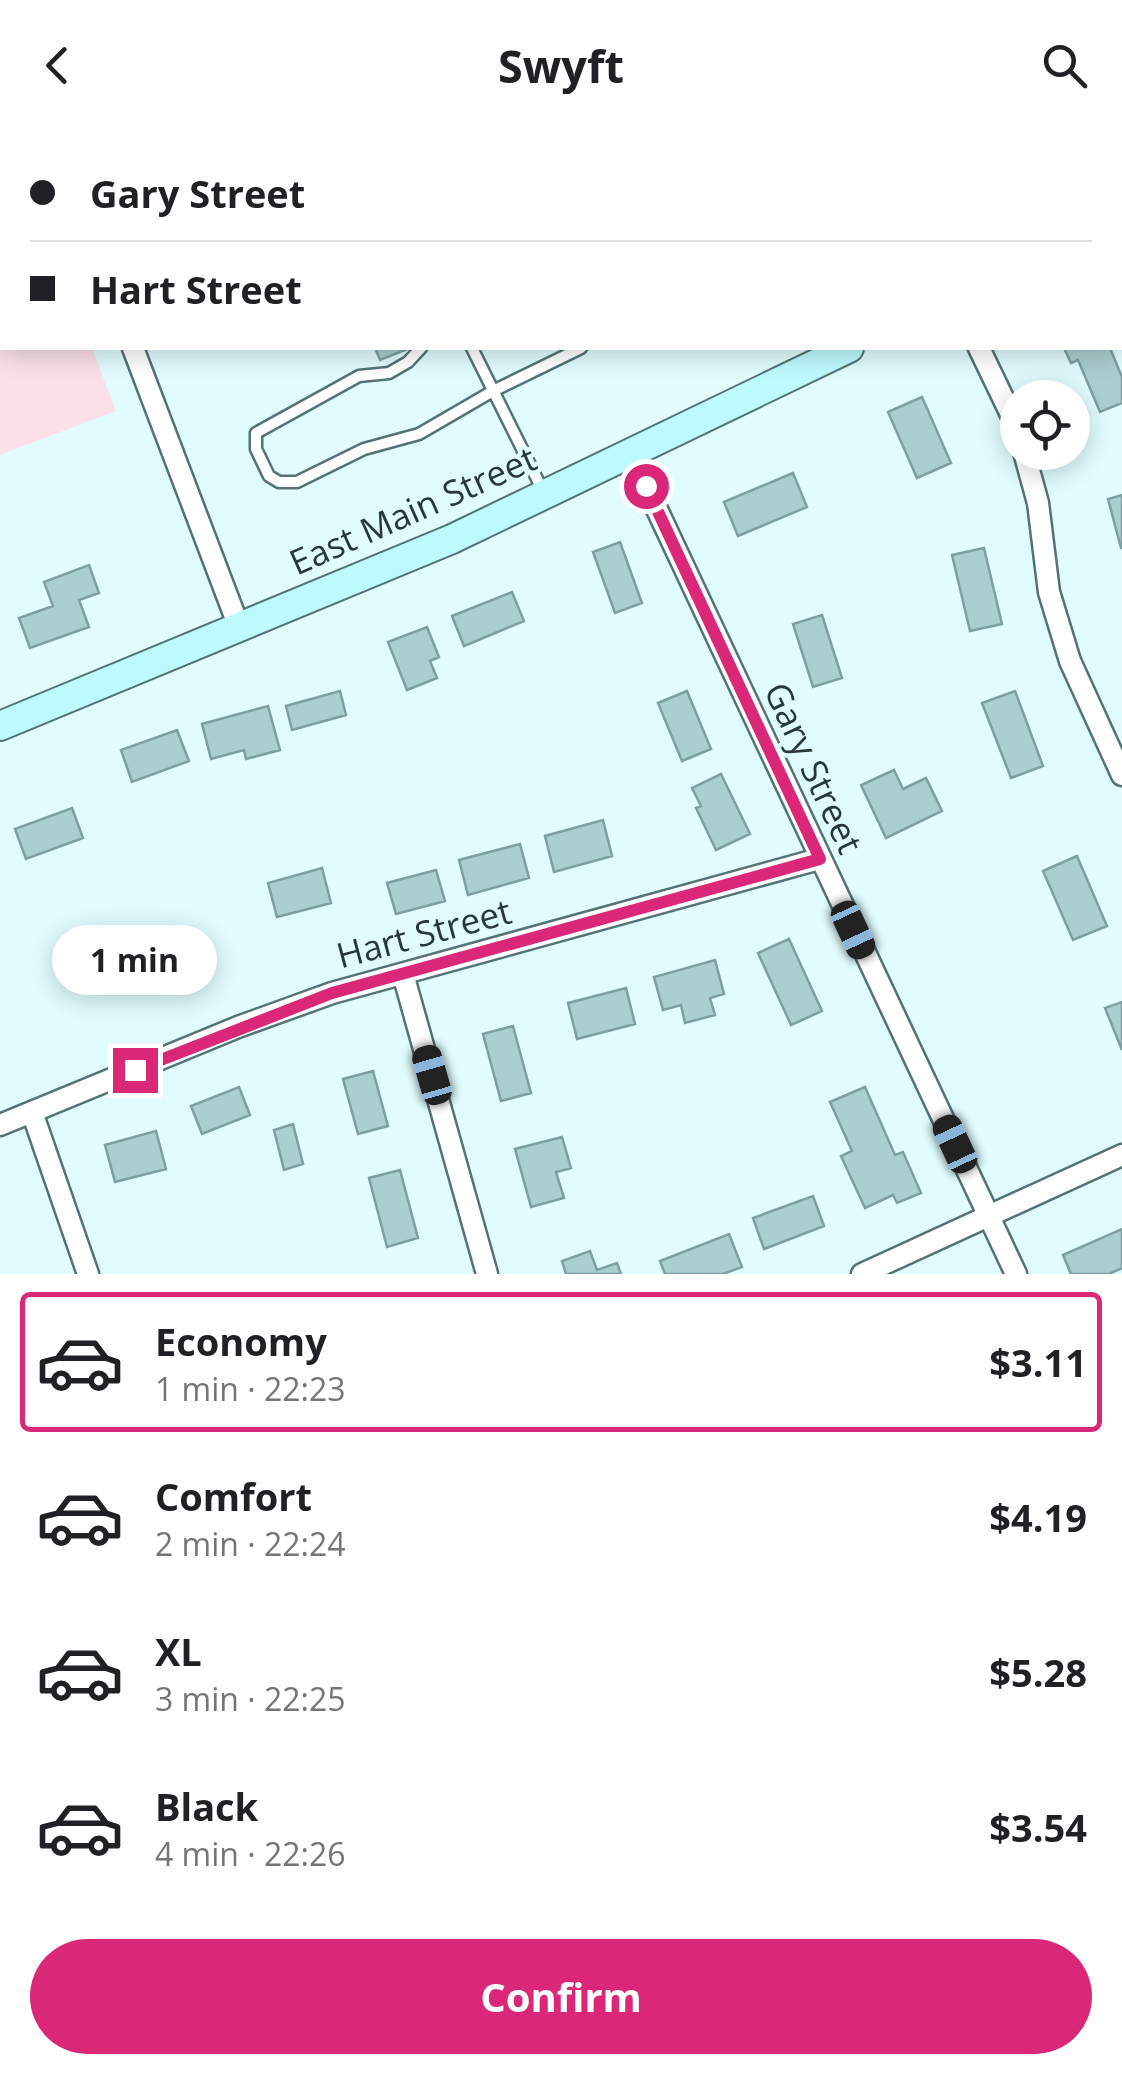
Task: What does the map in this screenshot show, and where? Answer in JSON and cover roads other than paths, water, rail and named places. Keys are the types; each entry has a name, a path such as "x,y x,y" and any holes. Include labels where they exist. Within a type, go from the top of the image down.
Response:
{"main road":[{"name":"East Main Street","path":"0,726 452,539 845,350"}],"street":[{"path":"134,350 239,627"},
{"path":"980,350 1000,391"},
{"name":"Gary Street","path":"630,452 1016,1274"},
{"path":"1029,470 1038,503 1049,592 1070,661 1122,774"},
{"name":"Hart Street","path":"0,1125 332,993 820,859"},
{"path":"403,974 487,1274"},
{"path":"32,1112 88,1274"},
{"path":"862,1274 1122,1155"}],"lane":[{"path":"419,350 389,373 359,376 256,433 256,449 268,476 279,482 297,482 364,450 419,434 492,390 577,350"},
{"path":"473,350 544,494"}]}
